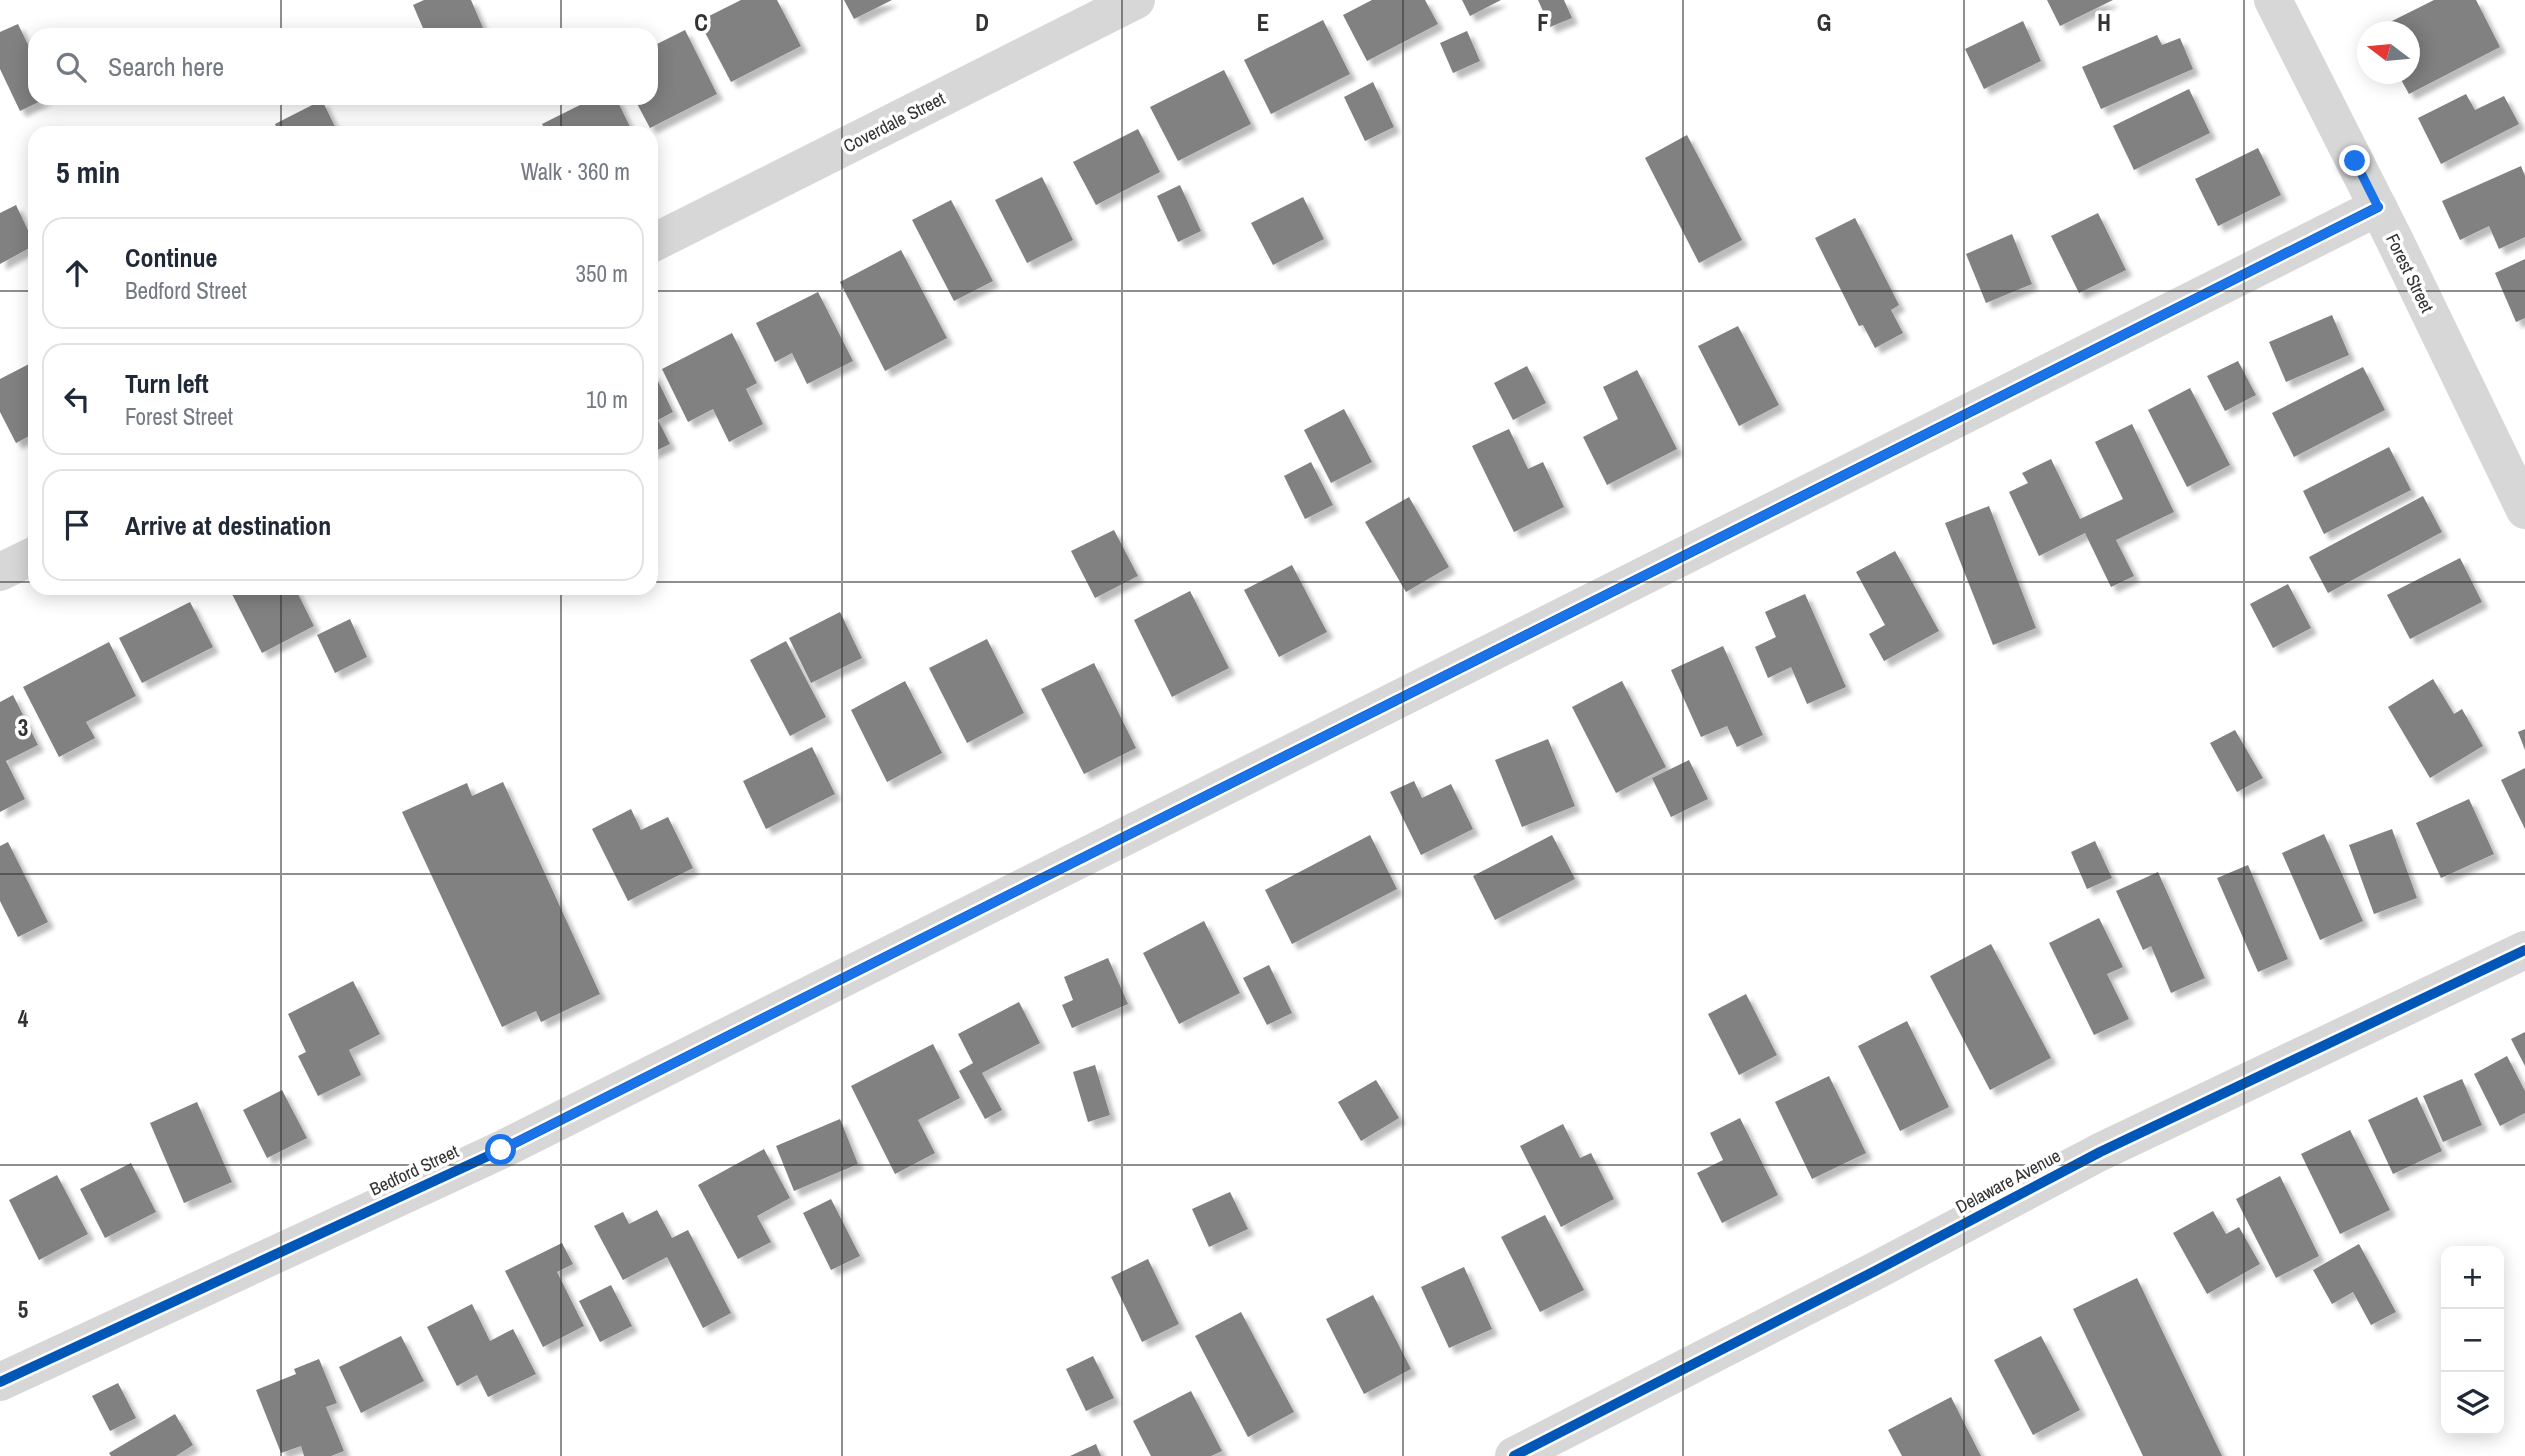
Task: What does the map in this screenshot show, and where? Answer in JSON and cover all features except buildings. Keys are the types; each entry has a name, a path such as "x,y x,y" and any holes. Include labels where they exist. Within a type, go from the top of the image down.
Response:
{"street":[{"name":"Coverdale Street","path":"658,240 1136,0"},
{"name":"Forest Street","path":"2273,0 2378,207 2525,510"},
{"name":"Bedford Street","path":"0,1382 513,1143 2378,207"},
{"path":"0,572 28,558"},
{"name":"Delaware Avenue","path":"1514,1456 2101,1152 2525,950"}],"cycle path":[{"path":"0,1382 501,1150 2378,207"},
{"path":"1514,1456 2100,1152 2525,950"}],"route":[{"path":"501,1150 2378,207 2355,161"}]}
